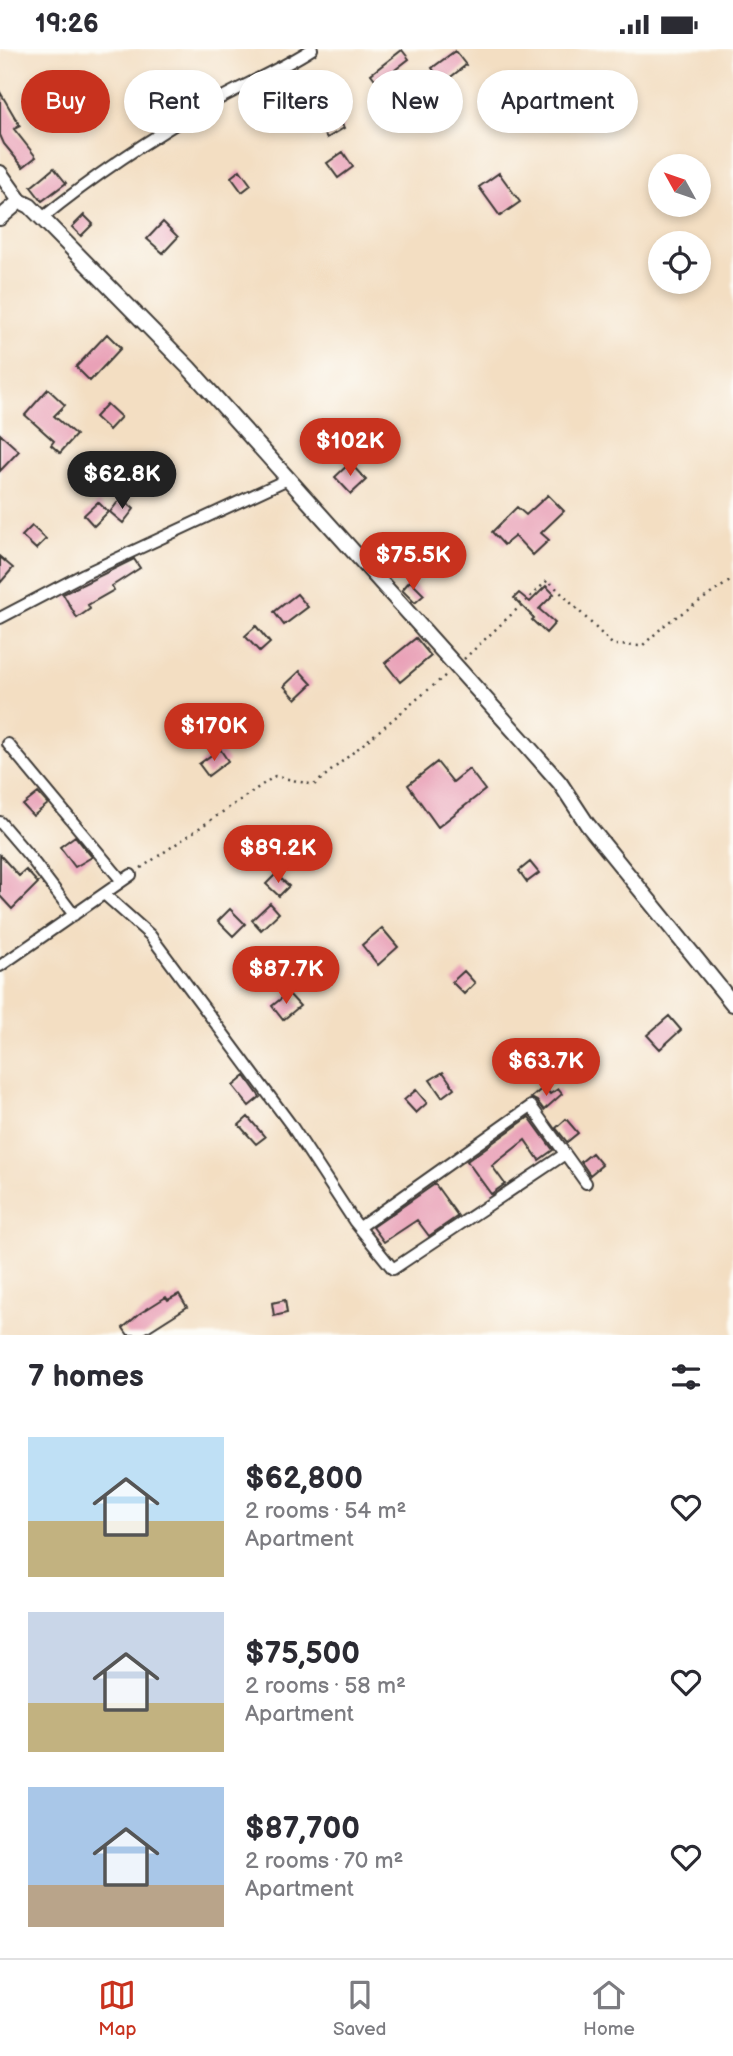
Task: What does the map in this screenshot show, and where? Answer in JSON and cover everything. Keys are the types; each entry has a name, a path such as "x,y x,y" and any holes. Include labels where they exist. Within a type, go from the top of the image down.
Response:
{"street":[{"path":"41,219 86,182 127,154 217,100 312,49"},
{"path":"0,173 20,201 30,206 113,288 189,368 560,783 587,824 733,1004"},
{"path":"0,218 20,201"},
{"path":"0,618 84,574 288,479"},
{"path":"0,966 127,878 8,744"},
{"path":"0,822 74,915"},
{"path":"104,894 150,935 291,1125 360,1227 393,1269 565,1154"},
{"path":"360,1227 531,1106 586,1183"}],"path":[{"path":"127,878 275,776 314,785 457,667 548,580 613,645 642,646 667,623 733,579"}],"building":[{"path":"402,50 409,59 395,70 376,70"},
{"path":"455,51 466,65 460,70 432,68"},
{"path":"0,92 20,126 14,129 36,157 23,167 0,135"},
{"path":"343,152 353,167 338,178 327,163"},
{"path":"54,168 66,183 42,201 31,187"},
{"path":"240,170 251,185 242,192 231,177"},
{"path":"499,173 520,202 500,216 479,187"},
{"path":"84,215 93,224 81,236 72,227"},
{"path":"163,222 178,237 163,253 147,239"},
{"path":"107,334 121,348 90,381 76,367"},
{"path":"48,389 65,405 54,416 76,435 60,453 51,445 54,441 25,415"},
{"path":"107,404 121,417 109,430 95,417"},
{"path":"0,434 19,451 0,471"},
{"path":"350,463 366,480 351,494 335,477"},
{"path":"548,495 564,511 541,533 549,540 533,555 515,536 504,545 492,532 517,507 526,515"},
{"path":"121,498 134,509 123,523 110,512"},
{"path":"98,502 108,512 94,526 84,515"},
{"path":"32,526 46,539 36,549 22,536"},
{"path":"0,557 13,568 0,583"},
{"path":"134,559 140,568 112,586 114,590 88,605 90,609 77,618 63,594"},
{"path":"410,581 424,595 415,603 402,590"},
{"path":"546,586 554,594 539,609 555,623 546,633 514,598 519,593 530,602"},
{"path":"297,594 308,607 284,625 274,612"},
{"path":"256,626 270,643 260,652 245,636"},
{"path":"416,638 431,656 400,682 385,663"},
{"path":"300,671 312,684 296,699 284,686"},
{"path":"220,749 228,761 208,776 199,764"},
{"path":"437,762 453,782 469,769 485,790 438,827 408,785"},
{"path":"38,793 48,804 33,816 23,805"},
{"path":"75,836 92,857 75,867 60,847"},
{"path":"0,855 19,876 26,870 38,883 12,909 0,896"},
{"path":"530,862 539,873 527,882 519,871"},
{"path":"276,874 289,886 279,896 266,884"},
{"path":"270,903 279,913 261,930 252,920"},
{"path":"230,909 245,924 233,936 218,921"},
{"path":"382,928 398,947 378,965 362,945"},
{"path":"464,971 475,983 464,994 452,982"},
{"path":"288,993 300,1006 283,1020 272,1006"},
{"path":"669,1016 681,1030 660,1049 647,1035"},
{"path":"443,1072 454,1088 442,1097 430,1080"},
{"path":"245,1076 260,1097 249,1106 233,1086"},
{"path":"544,1087 550,1094 558,1089 562,1094 544,1110 531,1098"},
{"path":"416,1090 427,1103 416,1113 404,1100"},
{"path":"248,1117 265,1137 256,1144 239,1125"},
{"path":"529,1117 553,1150 539,1160 525,1140 492,1166 505,1184 491,1194 467,1161"},
{"path":"566,1119 578,1133 567,1142 556,1128"},
{"path":"592,1153 602,1165 590,1175 581,1162"},
{"path":"435,1184 458,1216 429,1236 417,1220 384,1242 373,1227"},
{"path":"179,1294 187,1307 143,1335 128,1335 123,1328 166,1297 168,1300"},
{"path":"285,1300 287,1313 274,1316 272,1303"}]}
